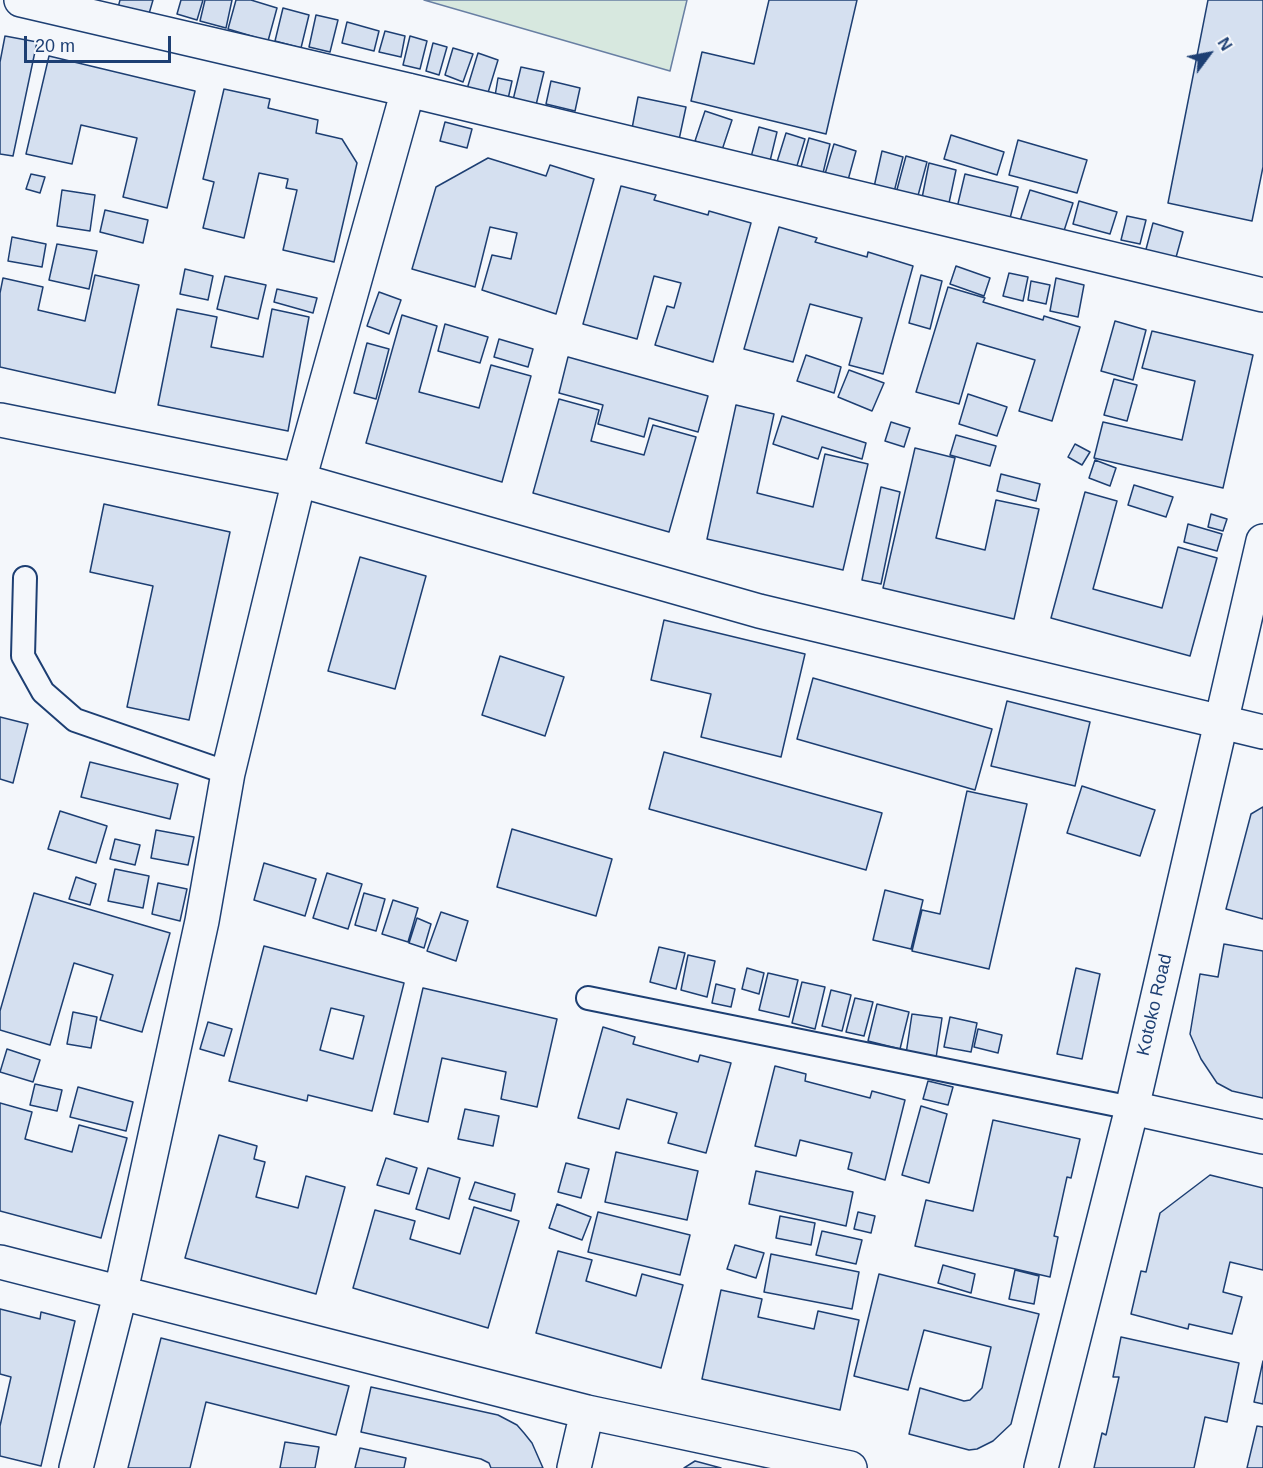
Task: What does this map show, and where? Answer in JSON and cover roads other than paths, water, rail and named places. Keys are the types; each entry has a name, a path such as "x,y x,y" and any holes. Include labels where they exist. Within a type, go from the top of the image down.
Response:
{"street":[{"path":"21,0 408,90 1263,295"},
{"path":"76,1468 121,1291 202,921 228,773 299,480 408,90"},
{"path":"0,420 299,480 759,610 1263,732"},
{"name":"Kotoko Road","path":"1041,1468 1132,1108 1263,541"},
{"path":"1132,1108 1263,1137"},
{"path":"0,1262 121,1291 587,1412 850,1468"},
{"path":"574,1468 587,1412"}],"lane":[{"path":"25,578 23,656 43,692 75,720 228,773"},
{"path":"588,998 1132,1108"}]}
